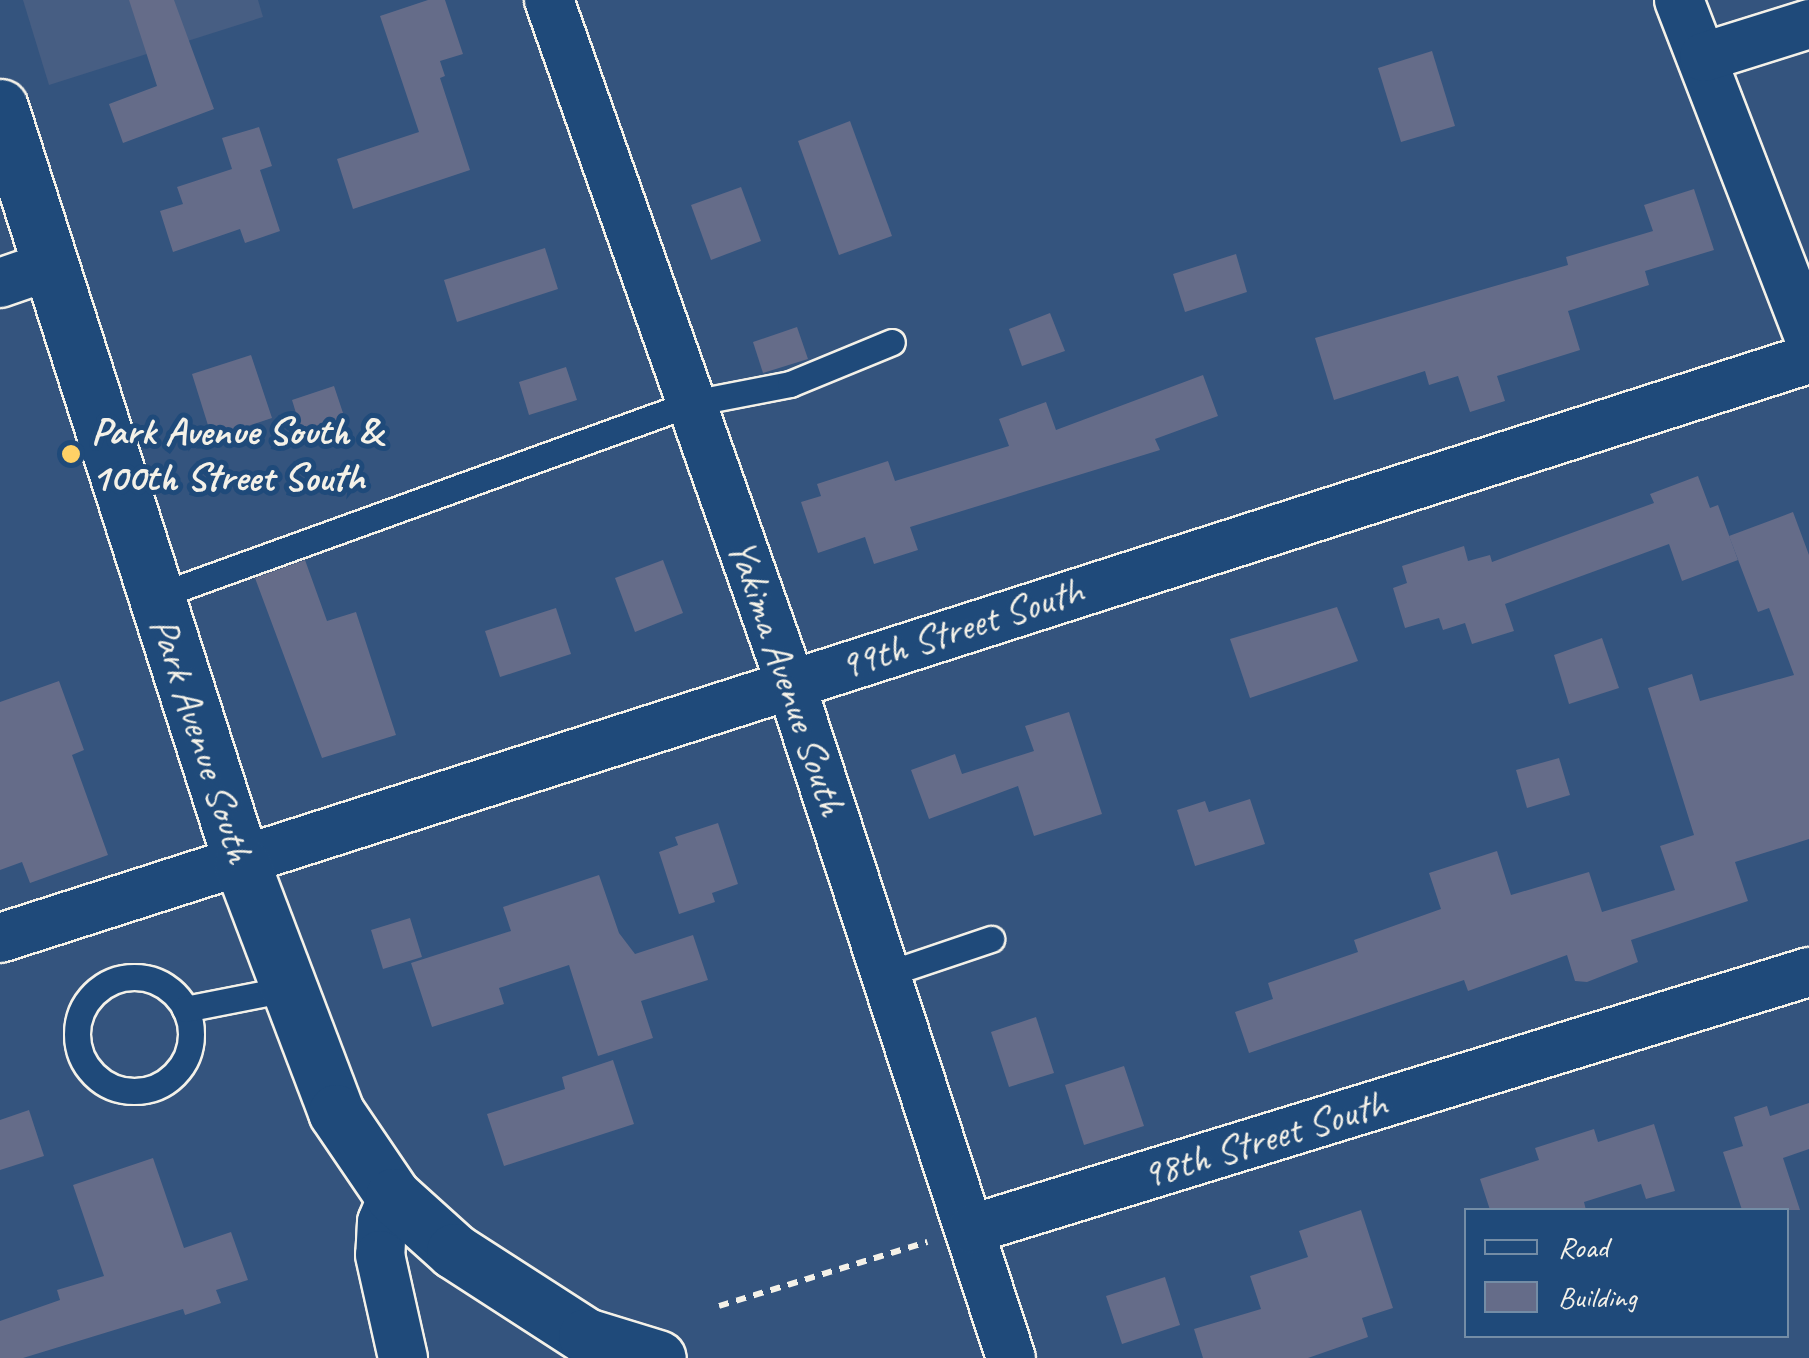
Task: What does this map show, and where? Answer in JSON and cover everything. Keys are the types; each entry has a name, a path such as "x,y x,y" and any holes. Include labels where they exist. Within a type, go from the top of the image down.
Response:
{"main road":[{"name":"Park Avenue South","path":"0,107 24,275 155,596 242,864 336,1112 393,1196"},
{"path":"393,1196 514,1295 586,1336 658,1358"}],"street":[{"name":"Yakima Avenue South","path":"549,0 790,682 972,1229 1011,1358"},
{"path":"1679,0 1809,338"},
{"path":"1704,57 1809,24"},
{"name":"99th Street South","path":"0,938 242,864 790,682 1809,359"},
{"name":"98th Street South","path":"972,1229 1809,972"},
{"path":"393,1196 382,1222 380,1254 403,1358"}],"lane":[{"path":"155,596 692,403 790,384 892,342"},
{"path":"887,974 991,939"},
{"path":"146,978 176,995 185,1009 190,1047 167,1080 150,1089 110,1086 82,1059 78,1020 86,1002 112,981 146,978"},
{"path":"185,1009 287,988"}],"path":[{"path":"719,1306 972,1229"}],"shaded area":[{"path":"23,0 258,0 263,17 49,85"}],"building":[{"path":"129,0 174,0 214,109 123,143 109,104 157,86"},
{"path":"428,0 445,0 463,54 440,61 445,76 440,78 470,170 353,209 337,159 419,132 380,16"},
{"path":"1432,51 1455,126 1401,142 1378,68"},
{"path":"850,121 892,236 839,255 798,141"},
{"path":"259,127 272,166 260,170 280,231 245,243 240,229 173,252 160,211 183,204 177,187 232,169 222,138"},
{"path":"741,187 761,241 711,260 691,205"},
{"path":"1694,189 1714,250 1645,271 1649,285 1568,311 1580,350 1497,376 1505,401 1470,412 1458,376 1429,385 1425,371 1334,400 1315,338 1568,265 1566,257 1653,231 1644,205"},
{"path":"545,248 558,289 457,322 444,280"},
{"path":"1236,254 1247,292 1185,312 1173,274"},
{"path":"1050,313 1065,351 1022,366 1009,329"},
{"path":"797,327 808,359 763,373 753,342"},
{"path":"251,355 272,418 212,438 192,374"},
{"path":"566,367 577,400 529,415 519,382"},
{"path":"1203,375 1218,416 1155,439 1160,450 910,527 918,550 874,564 865,537 818,553 801,502 821,496 817,484 888,461 895,481 1009,446 999,419 1046,402 1056,430"},
{"path":"334,386 347,425 304,439 292,400"},
{"path":"1698,476 1710,508 1718,505 1738,560 1682,581 1669,544 1505,604 1514,631 1472,644 1465,623 1443,630 1439,618 1405,628 1393,588 1407,583 1402,566 1464,546 1468,561 1490,555 1492,562 1654,503 1650,494"},
{"path":"1793,512 1809,555 1809,839 1735,862 1748,901 1631,940 1638,962 1587,982 1575,981 1567,955 1468,991 1464,980 1249,1053 1235,1012 1273,999 1268,983 1358,952 1354,940 1441,909 1429,873 1497,851 1511,895 1589,872 1602,912 1675,890 1660,846 1694,835 1648,688 1692,674 1700,701 1794,675 1769,608 1758,612 1729,536"},
{"path":"305,560 327,621 356,612 396,735 322,758 255,578"},
{"path":"663,560 683,613 635,632 615,578"},
{"path":"1337,607 1358,661 1250,698 1230,639"},
{"path":"556,608 571,654 500,677 485,631"},
{"path":"1602,638 1619,688 1569,704 1554,655"},
{"path":"59,681 84,750 72,755 108,855 30,883 22,862 0,870 0,702"},
{"path":"1069,712 1102,814 1034,836 1018,786 929,819 911,770 955,754 962,774 1034,751 1025,726"},
{"path":"1559,758 1570,795 1527,808 1516,770"},
{"path":"1250,799 1265,844 1195,866 1177,810 1205,801 1209,812"},
{"path":"718,823 738,884 712,893 715,902 679,914 659,852 678,845 675,837"},
{"path":"599,875 619,933 635,954 693,935 708,980 641,1001 653,1038 598,1056 569,965 499,988 504,1004 432,1027 411,963 511,931 503,907"},
{"path":"410,918 422,957 383,969 371,930"},
{"path":"1036,1017 1054,1073 1009,1087 991,1032"},
{"path":"613,1060 634,1124 504,1166 487,1114 565,1089 562,1077"},
{"path":"1124,1066 1144,1126 1084,1145 1065,1085"},
{"path":"1809,1103 1809,1149 1783,1158 1800,1210 1741,1208 1723,1152 1743,1146 1734,1117 1767,1106 1770,1116"},
{"path":"29,1110 44,1156 0,1170 0,1120"},
{"path":"1654,1124 1675,1191 1646,1199 1641,1184 1584,1202 1586,1208 1489,1208 1480,1179 1539,1160 1535,1148 1594,1129 1598,1142"},
{"path":"153,1158 184,1248 231,1232 248,1280 216,1290 221,1303 185,1315 183,1309 23,1358 0,1358 0,1321 60,1300 57,1290 104,1276 73,1185"},
{"path":"1361,1210 1393,1308 1362,1318 1368,1337 1308,1358 1203,1358 1194,1329 1261,1309 1250,1276 1308,1257 1299,1231"},
{"path":"1165,1277 1180,1325 1122,1344 1106,1296"}],"place":[{"name":"Park Avenue South & 100th Street South","path":"71,454"}]}
